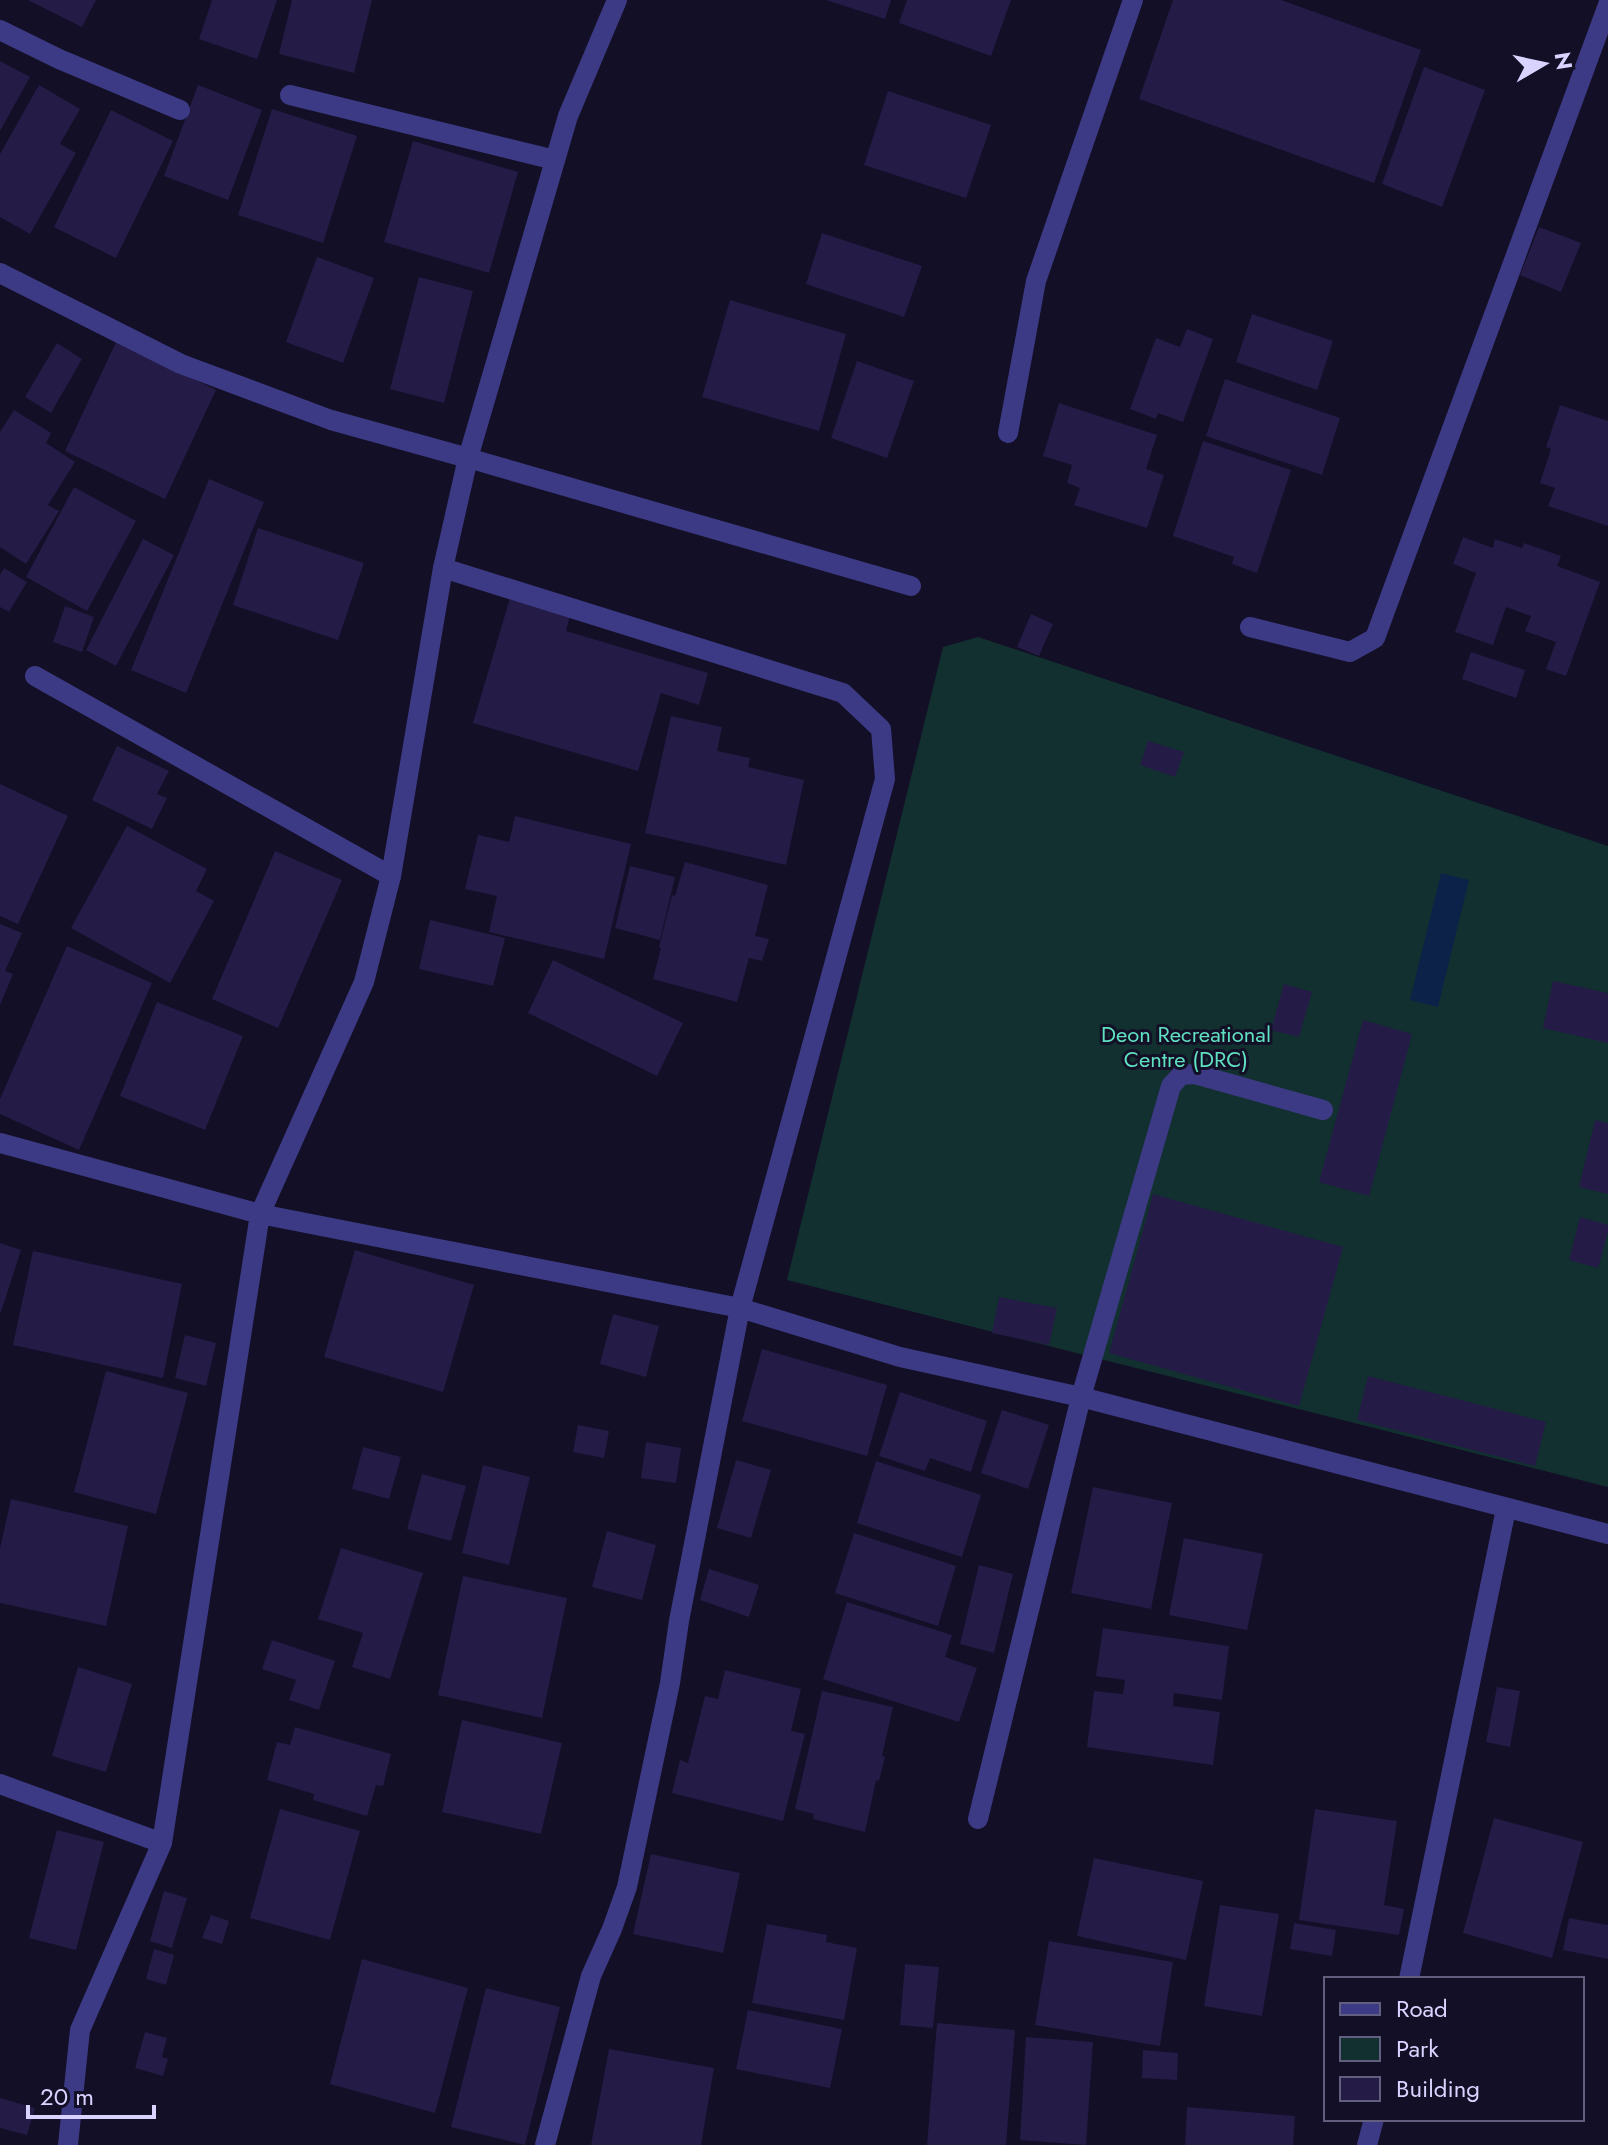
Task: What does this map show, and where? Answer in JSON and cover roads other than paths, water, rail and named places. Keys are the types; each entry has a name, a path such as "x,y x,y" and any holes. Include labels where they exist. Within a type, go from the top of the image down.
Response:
{"street":[{"path":"68,2145 80,2030 162,1843 260,1214 364,982 391,876 443,568 468,458 568,116 617,0"},
{"path":"1008,433 1036,281 1133,0"},
{"path":"1250,627 1350,652 1375,638 1608,5"},
{"path":"0,30 59,59 180,110"},
{"path":"290,95 555,160"},
{"path":"0,273 181,364 331,420 911,586"},
{"path":"443,568 843,693 881,729 885,779 740,1308 679,1621 670,1683 627,1887 591,1976 545,2145"},
{"path":"35,676 391,876"},
{"path":"978,1819 1081,1397 1171,1086 1181,1075 1195,1074 1323,1110"},
{"path":"0,1143 260,1214 740,1308 900,1357 1081,1397 1608,1534"},
{"path":"1409,1977 1506,1509"},
{"path":"0,1784 162,1843"},
{"path":"1367,2145 1373,2121"}],"water":[{"path":"1441,873 1469,880 1438,1007 1410,1000"}],"park label":[{"name":"Deon Recreational Centre (DRC)","path":"1186,1046"}]}
